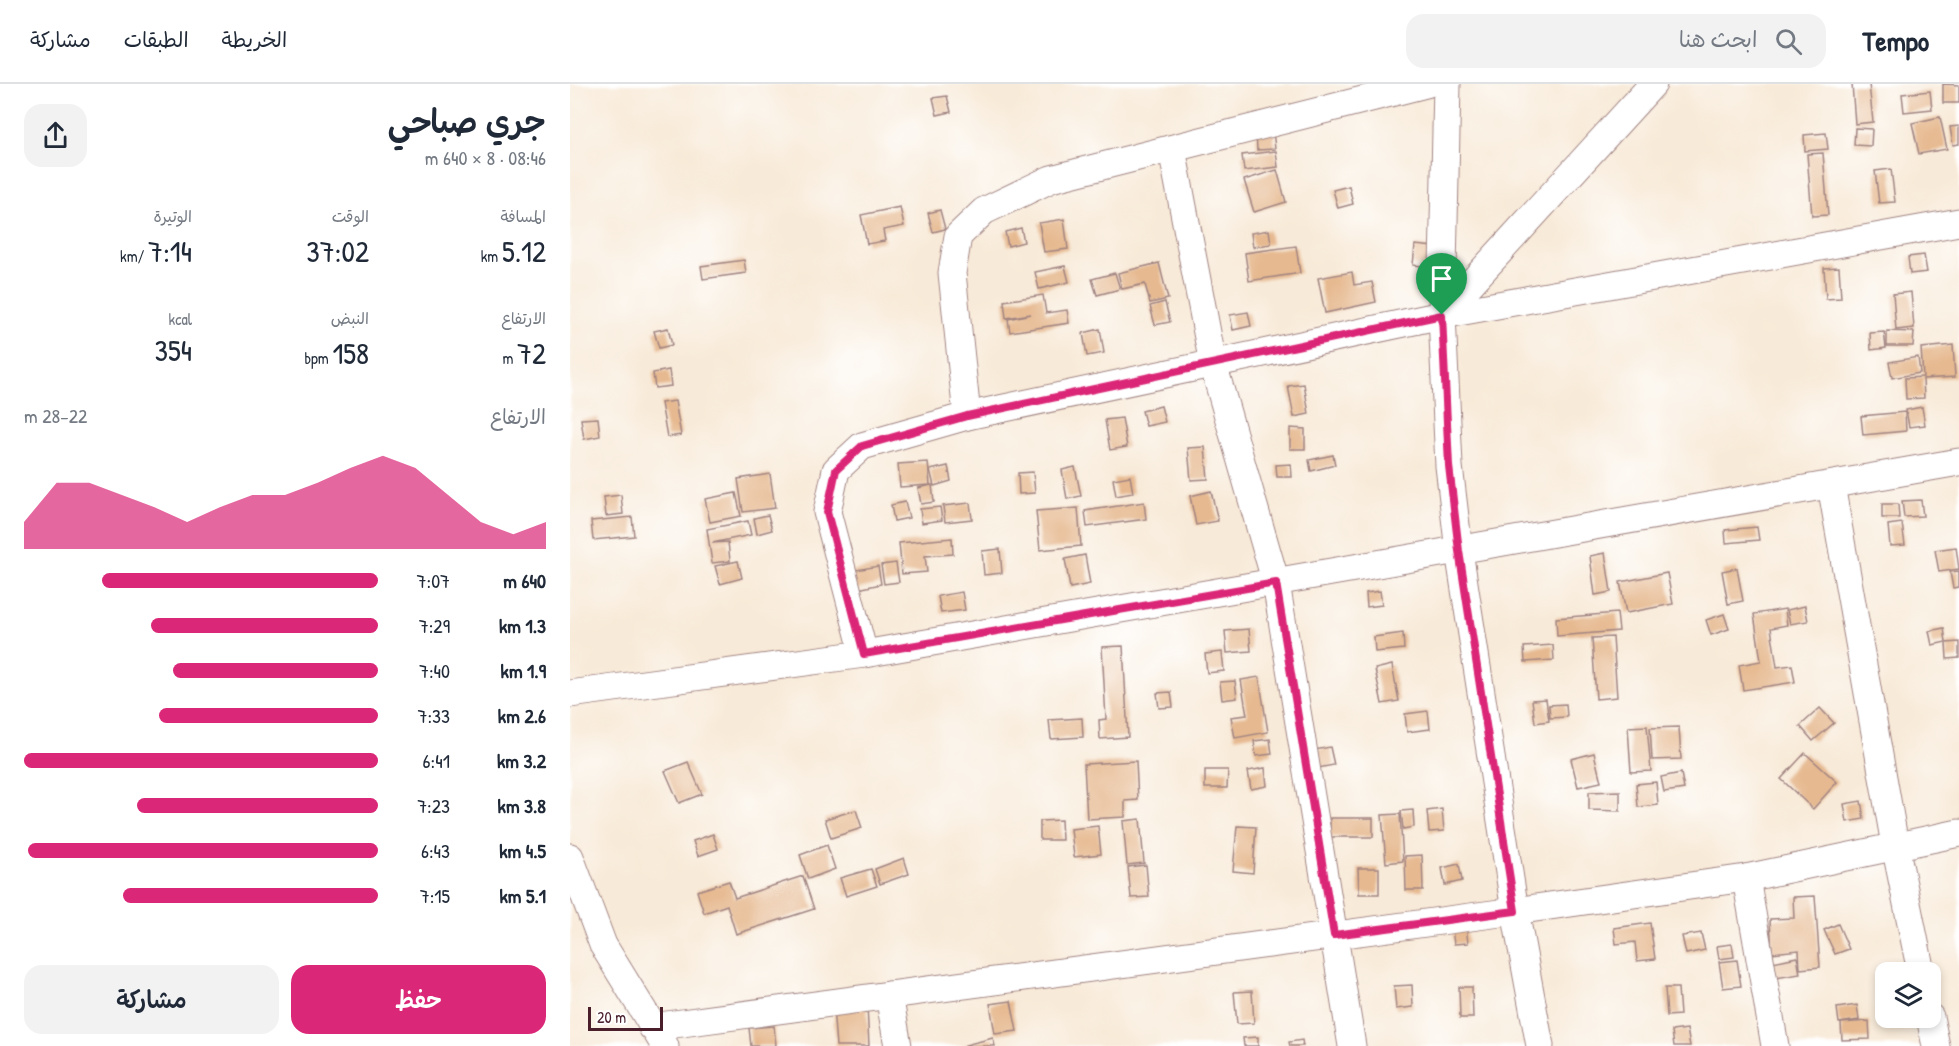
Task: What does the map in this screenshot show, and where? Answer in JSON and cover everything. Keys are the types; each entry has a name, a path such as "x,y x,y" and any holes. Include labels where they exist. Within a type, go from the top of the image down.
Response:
{"street":[{"path":"967,416 952,273 958,236 984,211 1051,179 1426,84"},
{"path":"1447,84 1442,315 1449,466 1459,551 1515,911 1540,1046"},
{"path":"1442,315 1653,84"},
{"path":"1172,149 1213,364 1276,583 1352,1046"},
{"path":"864,654 827,512 836,470 862,446 967,416 1442,315 1959,222"},
{"path":"570,694 864,654 1959,462"},
{"path":"1831,485 1895,845 1919,962"},
{"path":"570,857 603,945 659,1036 889,995 1746,878 1959,833"},
{"path":"1746,878 1775,1046"},
{"path":"889,995 898,1046"},
{"path":"1932,1028 1936,1046"}],"building":[{"path":"1852,84 1869,84 1873,122 1855,124"},
{"path":"1943,84 1959,85 1959,103 1943,103"},
{"path":"1930,91 1932,109 1904,112 1902,94"},
{"path":"947,96 951,112 937,115 933,98"},
{"path":"1940,117 1947,149 1919,154 1912,123"},
{"path":"1959,126 1959,144 1953,145 1950,127"},
{"path":"1855,128 1872,129 1871,146 1854,145"},
{"path":"1273,130 1275,149 1257,150 1256,132"},
{"path":"1826,133 1828,149 1805,151 1804,135"},
{"path":"1276,151 1278,167 1244,171 1242,155"},
{"path":"1823,153 1828,215 1812,216 1807,154"},
{"path":"1891,169 1895,202 1879,203 1875,171"},
{"path":"1277,170 1286,202 1254,212 1244,180"},
{"path":"1349,186 1353,204 1338,208 1333,190"},
{"path":"900,207 904,226 883,230 885,241 867,244 861,215"},
{"path":"940,210 945,229 933,232 928,213"},
{"path":"1064,219 1068,249 1044,252 1039,223"},
{"path":"1021,228 1024,242 1008,246 1005,232"},
{"path":"1269,230 1271,244 1253,247 1251,233"},
{"path":"1415,245 1434,247 1432,267 1413,265"},
{"path":"1296,246 1300,273 1249,281 1245,253"},
{"path":"1924,255 1927,272 1910,274 1908,257"},
{"path":"744,260 746,273 703,279 701,266"},
{"path":"1159,263 1168,299 1150,303 1145,284 1122,289 1118,273"},
{"path":"1065,266 1069,282 1039,289 1035,272"},
{"path":"1839,267 1841,298 1826,299 1824,268"},
{"path":"1352,272 1354,285 1372,282 1376,302 1325,313 1318,278"},
{"path":"1115,273 1120,289 1097,295 1092,279"},
{"path":"1911,292 1914,328 1896,330 1893,294"},
{"path":"1043,295 1046,313 1067,310 1069,323 1010,332 1008,319 1031,314 1006,318 1004,301"},
{"path":"1165,302 1170,322 1155,325 1150,306"},
{"path":"1248,312 1251,326 1233,330 1230,315"},
{"path":"668,328 672,345 659,348 654,331"},
{"path":"1100,329 1104,353 1087,356 1083,333"},
{"path":"1887,331 1914,332 1913,346 1887,346"},
{"path":"1884,332 1886,348 1871,350 1870,333"},
{"path":"1953,345 1955,377 1923,379 1924,398 1906,399 1905,378 1923,377 1921,348"},
{"path":"1918,357 1920,373 1892,378 1889,362"},
{"path":"669,370 671,386 655,388 653,373"},
{"path":"1304,384 1309,414 1294,417 1288,386"},
{"path":"675,401 681,435 667,437 661,403"},
{"path":"1161,406 1165,422 1146,426 1142,411"},
{"path":"1922,407 1925,425 1909,427 1906,410"},
{"path":"1905,412 1906,431 1863,435 1861,416"},
{"path":"598,418 600,436 584,439 581,419"},
{"path":"1122,418 1127,447 1110,450 1105,420"},
{"path":"1290,428 1305,429 1305,449 1290,449"},
{"path":"1205,447 1208,479 1191,480 1188,448"},
{"path":"1333,455 1335,465 1311,471 1309,460"},
{"path":"928,462 930,485 900,487 898,464"},
{"path":"1291,464 1292,477 1277,477 1276,465"},
{"path":"948,466 951,481 934,486 930,470"},
{"path":"1075,467 1081,496 1067,499 1062,470"},
{"path":"1033,472 1035,493 1019,494 1018,473"},
{"path":"770,474 775,508 743,512 738,479"},
{"path":"1130,476 1133,493 1116,496 1113,479"},
{"path":"932,485 934,502 921,504 918,488"},
{"path":"1211,491 1218,521 1196,525 1190,496"},
{"path":"736,493 741,516 710,522 705,499"},
{"path":"621,495 623,514 606,516 604,497"},
{"path":"1921,500 1923,516 1904,517 1902,501"},
{"path":"905,502 909,518 894,521 891,505"},
{"path":"1144,502 1146,519 1087,527 1085,511"},
{"path":"970,503 972,519 945,522 943,506"},
{"path":"1882,504 1898,504 1899,518 1882,518"},
{"path":"940,507 942,520 922,523 920,509"},
{"path":"1078,508 1081,546 1040,550 1036,511"},
{"path":"768,515 772,530 757,534 754,518"},
{"path":"632,517 634,536 593,540 591,521"},
{"path":"748,521 751,535 712,543 728,542 730,561 712,563 707,529"},
{"path":"1902,523 1905,545 1890,546 1888,525"},
{"path":"1757,527 1759,540 1726,543 1725,530"},
{"path":"952,538 953,554 925,556 927,572 902,574 899,543"},
{"path":"1956,547 1959,569 1939,572 1935,550"},
{"path":"1000,549 1002,573 984,575 982,551"},
{"path":"1605,553 1611,592 1595,595 1590,556"},
{"path":"1085,555 1090,584 1070,588 1065,559"},
{"path":"738,561 742,578 720,584 715,566"},
{"path":"896,563 899,582 884,584 881,565"},
{"path":"878,566 881,584 849,591 845,572"},
{"path":"1737,568 1743,601 1728,604 1722,571"},
{"path":"1959,571 1959,587 1953,588 1950,572"},
{"path":"1667,573 1673,604 1626,613 1620,582"},
{"path":"1380,591 1382,605 1367,607 1366,593"},
{"path":"962,592 965,610 941,613 938,596"},
{"path":"1805,606 1808,621 1790,624 1787,610"},
{"path":"1785,609 1787,625 1771,628 1777,667 1792,665 1795,682 1743,690 1739,665 1761,661 1754,614"},
{"path":"1617,613 1619,631 1557,636 1556,618"},
{"path":"1724,614 1729,629 1711,635 1706,620"},
{"path":"1944,628 1946,642 1932,645 1929,631"},
{"path":"1249,629 1251,651 1227,653 1225,631"},
{"path":"1403,633 1404,649 1375,652 1374,637"},
{"path":"1613,637 1617,697 1596,699 1592,638"},
{"path":"1959,642 1959,658 1947,659 1946,643"},
{"path":"1553,645 1554,660 1525,662 1524,647"},
{"path":"1123,646 1128,737 1100,739 1099,720 1106,719 1102,647"},
{"path":"1222,652 1224,671 1207,673 1205,654"},
{"path":"1392,665 1399,701 1382,704 1375,669"},
{"path":"1259,677 1268,732 1235,738 1231,717 1247,715 1241,680"},
{"path":"1235,681 1237,698 1222,700 1220,682"},
{"path":"1171,692 1173,707 1159,708 1157,693"},
{"path":"1546,699 1549,721 1535,723 1532,700"},
{"path":"1566,704 1567,717 1550,718 1549,705"},
{"path":"1820,708 1834,723 1813,741 1800,726"},
{"path":"1428,711 1430,729 1407,732 1405,714"},
{"path":"1082,718 1083,737 1051,739 1049,720"},
{"path":"1647,726 1651,771 1631,772 1628,727"},
{"path":"1679,727 1681,759 1652,760 1650,728"},
{"path":"1270,739 1272,754 1256,756 1254,741"},
{"path":"1330,747 1334,765 1313,769 1309,751"},
{"path":"1594,753 1601,782 1578,787 1571,759"},
{"path":"1805,753 1837,782 1813,809 1781,779"},
{"path":"1136,761 1138,800 1125,801 1125,817 1087,819 1084,764"},
{"path":"688,762 702,794 679,803 665,771"},
{"path":"1265,768 1267,786 1251,789 1248,771"},
{"path":"1205,770 1228,770 1227,788 1205,788"},
{"path":"1681,773 1684,789 1664,792 1661,777"},
{"path":"1656,782 1658,805 1638,807 1636,784"},
{"path":"1620,791 1620,811 1589,810 1589,792"},
{"path":"1861,801 1864,819 1847,822 1844,804"},
{"path":"1442,809 1444,831 1429,832 1427,811"},
{"path":"856,810 862,828 831,838 825,819"},
{"path":"1413,810 1414,827 1403,829 1401,811"},
{"path":"1400,814 1403,861 1386,863 1382,815"},
{"path":"1330,818 1373,818 1373,837 1330,837"},
{"path":"1140,819 1144,863 1127,865 1123,821"},
{"path":"1061,820 1062,840 1040,840 1040,821"},
{"path":"1098,826 1101,854 1074,857 1071,829"},
{"path":"1237,826 1256,827 1253,873 1233,871"},
{"path":"713,834 718,849 698,856 693,841"},
{"path":"827,845 835,869 808,879 800,855"},
{"path":"1422,855 1423,890 1406,890 1405,856"},
{"path":"904,858 909,874 880,884 875,869"},
{"path":"1459,864 1462,881 1445,885 1442,868"},
{"path":"1146,865 1149,897 1131,898 1128,867"},
{"path":"1358,868 1379,868 1379,894 1359,894"},
{"path":"871,869 877,886 846,896 840,878"},
{"path":"803,876 814,909 736,934 727,905 704,913 697,891 729,881 735,898"},
{"path":"1815,896 1820,967 1800,969 1799,950 1772,953 1770,919 1794,918 1793,897"},
{"path":"1650,923 1655,959 1637,961 1635,942 1616,944 1614,928"},
{"path":"1838,924 1849,949 1835,954 1824,930"},
{"path":"1466,927 1468,943 1454,944 1452,929"},
{"path":"1701,933 1705,950 1686,954 1682,936"},
{"path":"1732,944 1734,957 1719,959 1717,946"},
{"path":"1797,957 1800,974 1776,978 1773,962"},
{"path":"1737,960 1741,986 1723,988 1719,962"},
{"path":"1412,985 1413,1007 1396,1009 1394,986"},
{"path":"1459,987 1472,987 1473,1018 1460,1018"},
{"path":"1665,988 1678,988 1680,1015 1667,1016"},
{"path":"1252,991 1254,1023 1237,1024 1234,992"},
{"path":"1011,1001 1017,1031 995,1034 990,1004"},
{"path":"867,1005 869,1046 836,1046 833,1007"},
{"path":"1857,1005 1859,1020 1839,1023 1837,1008"},
{"path":"1869,1021 1870,1039 1842,1040 1841,1023"},
{"path":"774,1026 776,1046 751,1046 749,1028"},
{"path":"1687,1029 1690,1046 1674,1046 1672,1031"},
{"path":"1258,1037 1258,1046 1244,1046 1243,1038"},
{"path":"993,1038 995,1046 965,1046 965,1045"},
{"path":"1302,1040 1303,1046 1290,1046 1289,1042"}],"route":[{"path":"1442,315 1449,466 1459,551 1515,911 1334,935 1276,583 864,654 827,512 836,470 862,446 967,416 1442,315"}]}
